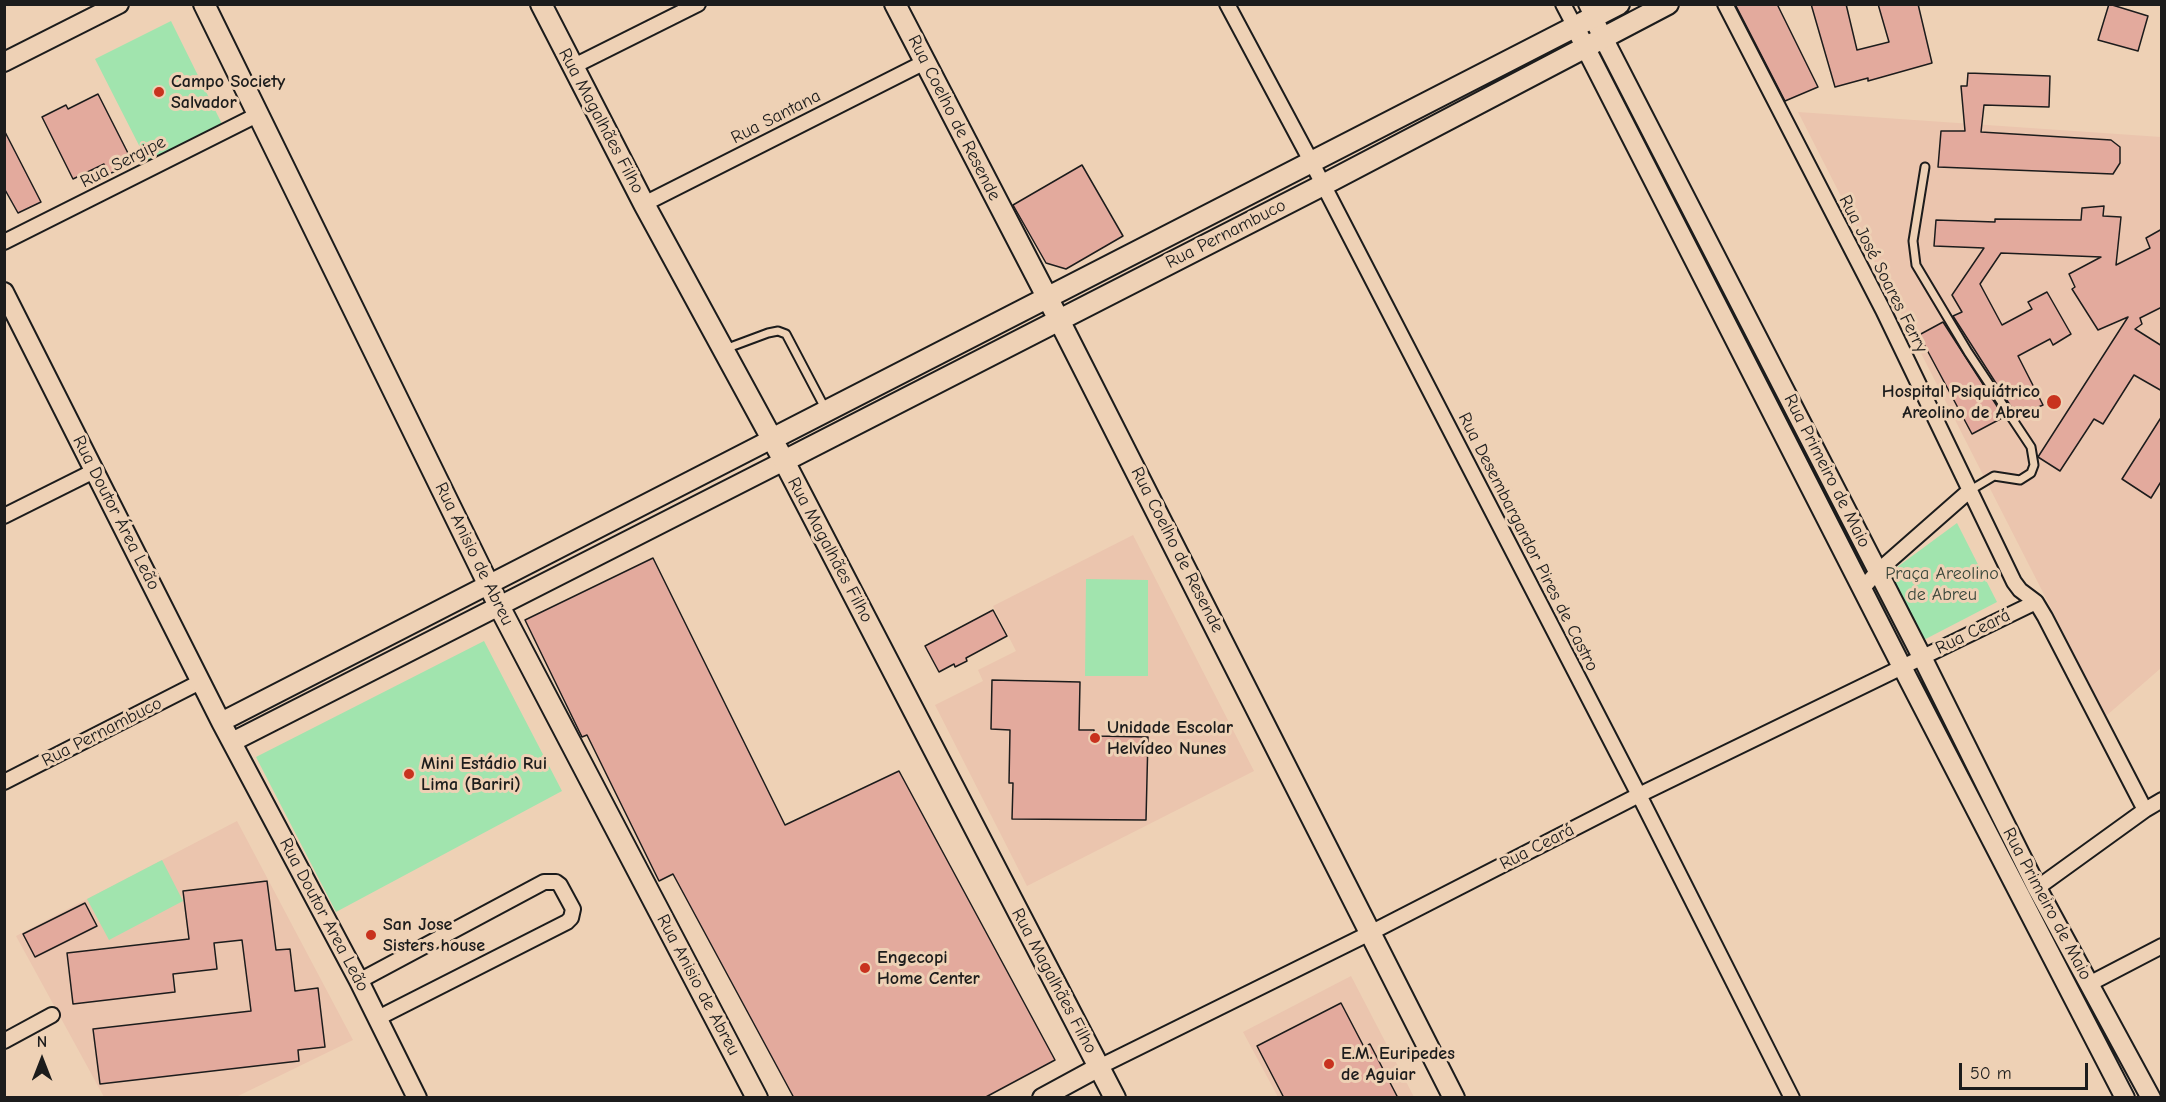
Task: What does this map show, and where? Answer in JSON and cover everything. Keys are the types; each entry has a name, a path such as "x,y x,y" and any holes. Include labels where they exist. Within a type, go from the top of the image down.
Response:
{"main road":[{"name":"Rua Anisio de Abreu","path":"204,4 499,606 757,1098"},
{"name":"Rua Magalhães Filho","path":"541,4 644,204 784,462 1115,1098"},
{"name":"Rua Coelho de Resende","path":"895,4 1372,932 1454,1098"},
{"name":"Rua Pernambuco","path":"771,440 1311,163 1584,17 1618,4"},
{"name":"Rua Pernambuco","path":"784,462 1323,185 1668,4"}],"street":[{"path":"4,62 118,4"},
{"path":"572,67 698,4"},
{"name":"Rua Desembargardor Pires de Castro","path":"1227,4 1639,795 1792,1098"},
{"name":"Rua Primeiro de Maio","path":"1563,4 1584,17 1595,44 1862,589 2125,1098"},
{"name":"Rua José Soares Ferry","path":"1725,4 1882,310 2014,582 2020,590 2036,602 2045,617 2145,810"},
{"name":"Rua Primeiro de Maio","path":"1595,44 1878,571 2037,888 2151,1098"},
{"name":"Rua Santana","path":"644,204 925,62"},
{"name":"Rua Sergipe","path":"4,242 257,115"},
{"name":"Rua Doutor Área Leão","path":"4,292 226,733"},
{"path":"226,733 490,585 771,440"},
{"path":"226,733 499,606 784,462"},
{"path":"4,516 94,471"},
{"path":"1862,589 1878,571 1969,491"},
{"name":"Rua Ceará","path":"1042,1098 1099,1067 1372,932 1639,795 2036,602"},
{"name":"Rua Pernambuco","path":"4,782 200,682"},
{"name":"Rua Doutor Area Leão","path":"226,733 359,981 417,1098"},
{"path":"2037,888 2162,800"},
{"path":"359,981 544,882 556,882 560,885 573,909 571,918 567,922 378,1018"},
{"path":"2089,984 2162,946"},
{"path":"4,1041 52,1015"}],"lane":[{"path":"1925,166 1913,241 1916,265 1968,352 2031,447 2034,465 2031,473 2020,480 1994,476 1969,491"},
{"path":"722,350 768,333 778,331 786,334 826,410"}],"shaded area":[{"name":"Hospital Psiquiátrico Areolino de Abreu","path":"1798,112 2161,137 2161,668 2106,716"},
{"name":"Unidade Escolar Helvídeo Nunes","path":"1133,535 1254,771 1027,886 935,705 983,681 978,670 1016,651 993,606"},
{"path":"237,821 353,1040 236,1097 104,1097 16,936"},
{"name":"E.M. Euripedes de Aguiar","path":"1351,976 1414,1097 1278,1097 1243,1032"}],"green space":[{"name":"Campo Society Salvador","path":"171,21 223,126 148,163 95,59"},
{"name":"Praça Areolino de Abreu","path":"1957,523 1997,602 1916,644 1885,576"},
{"path":"1086,579 1148,580 1148,676 1085,676"},
{"name":"Mini Estádio Rui Lima (Bariri)","path":"484,641 562,791 336,912 256,757"},
{"path":"162,860 183,901 109,940 87,899"}],"building":[{"path":"1735,4 1777,4 1818,87 1785,101"},
{"path":"1811,4 1846,4 1857,50 1889,42 1878,4 1918,4 1932,63 1868,81 1868,78 1835,87"},
{"path":"2109,4 2148,16 2138,51 2098,40"},
{"path":"1968,73 2050,76 2049,107 1984,105 1981,132 2111,140 2120,147 2120,163 2113,174 1938,167 1941,131 1965,131 1961,86 1967,86"},
{"path":"98,94 133,163 109,174 104,164 73,179 42,117 66,105 68,109"},
{"path":"4,130 41,202 18,213 4,188"},
{"path":"1082,165 1123,236 1066,269 1046,263 1013,205"},
{"path":"2104,206 2103,216 2121,217 2116,265 2150,248 2146,238 2162,229 2162,307 2140,318 2142,324 2135,329 2162,346 2162,391 2134,375 2103,424 2094,419 2060,471 2038,457 2128,317 2098,330 2072,289 2075,287 2069,274 2101,257 2001,253 1980,284 2002,325 2032,309 2028,302 2047,292 2071,334 2053,345 2050,339 2018,356 2043,405 2017,416 1953,316 1962,312 1952,295 1984,248 1934,246 1936,220 1995,222 1995,219 2081,220 2082,208"},
{"path":"1943,322 2004,417 1972,434 1919,335"},
{"path":"2162,416 2162,480 2151,498 2122,479"},
{"name":"Engecopi Home Center","path":"653,558 785,825 899,771 1055,1060 984,1098 794,1098 673,874 659,881 587,735 582,737 525,620"},
{"path":"993,610 1007,636 966,658 967,661 955,667 954,664 939,672 925,646"},
{"path":"992,680 1080,682 1079,730 1094,730 1094,736 1148,737 1146,820 1012,819 1013,783 1009,783 1010,730 991,729"},
{"path":"267,881 276,950 290,949 295,991 318,988 325,1047 298,1050 299,1061 100,1084 93,1029 251,1011 242,940 214,943 217,969 173,974 175,992 73,1004 67,953 189,939 183,891"},
{"path":"85,903 97,926 35,957 23,934"},
{"name":"E.M. Euripedes de Aguiar","path":"1341,1003 1364,1047 1370,1044 1398,1098 1284,1098 1257,1046"}],"place":[{"name":"Campo Society Salvador","path":"159,92"},
{"name":"Hospital Psiquiátrico Areolino de Abreu","path":"2054,402"},
{"name":"Unidade Escolar Helvídeo Nunes","path":"1095,738"},
{"name":"Mini Estádio Rui Lima (Bariri)","path":"409,774"},
{"name":"San Jose Sisters house","path":"371,935"},
{"name":"Engecopi Home Center","path":"865,968"},
{"name":"E.M. Euripedes de Aguiar","path":"1329,1064"}]}
